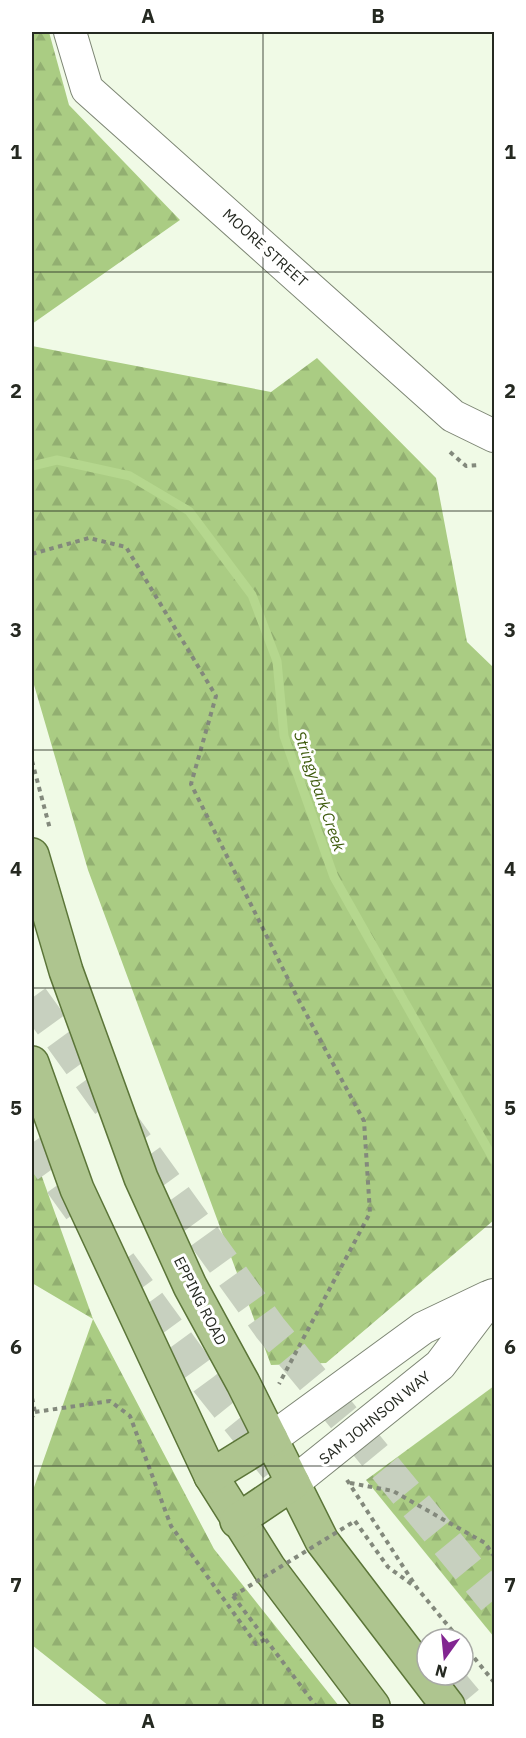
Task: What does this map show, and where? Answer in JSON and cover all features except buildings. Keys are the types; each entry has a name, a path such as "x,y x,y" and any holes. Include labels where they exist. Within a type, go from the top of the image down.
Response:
{"main road":[{"name":"EPPING ROAD","path":"32,855 66,971 141,1178 190,1286 322,1541 448,1707"},
{"path":"32,1064 77,1189 211,1476 237,1521 269,1568 373,1707"},
{"name":"SAM JOHNSON WAY","path":"211,1476 271,1439"},
{"name":"SAM JOHNSON WAY","path":"237,1521 293,1483"}],"street":[{"name":"MOORE STREET","path":"70,32 87,89 453,416 495,436"},
{"name":"SAM JOHNSON WAY","path":"271,1439 423,1328 494,1294"},
{"name":"SAM JOHNSON WAY","path":"293,1483 440,1365 494,1294"}],"path":[{"path":"32,554 88,538 126,547 216,696 191,784 297,997 364,1121 370,1213 277,1388"},
{"path":"32,1398 35,1412 32,1417"},
{"path":"35,1412 110,1401 130,1416 171,1526 256,1644 266,1639"},
{"path":"449,1627 417,1588 350,1483 393,1491 486,1543 495,1556"},
{"path":"316,1707 233,1596 355,1521 388,1567 417,1588"},
{"path":"475,1658 495,1682"}],"green space":[{"path":"32,32 49,32 69,105 180,220 32,324"},
{"path":"32,346 271,392 317,358 436,478 467,642 494,668 494,1220 326,1363 271,1365 88,870 32,678"},
{"path":"32,1149 93,1319 32,1283"},
{"path":"93,1319 214,1549 339,1706 109,1706 32,1645 32,1493"},
{"path":"494,1386 494,1637 366,1480"}],"waterway":[{"name":"Stringybark Creek","path":"32,466 57,460 130,476 189,511 252,595 277,661 284,736 334,877 494,1160"}],"tunnel":[{"path":"32,998 270,1328 494,1600"},
{"path":"32,1143 80,1210"},
{"path":"120,1263 207,1382 276,1468"},
{"path":"455,1687 471,1706"}]}
